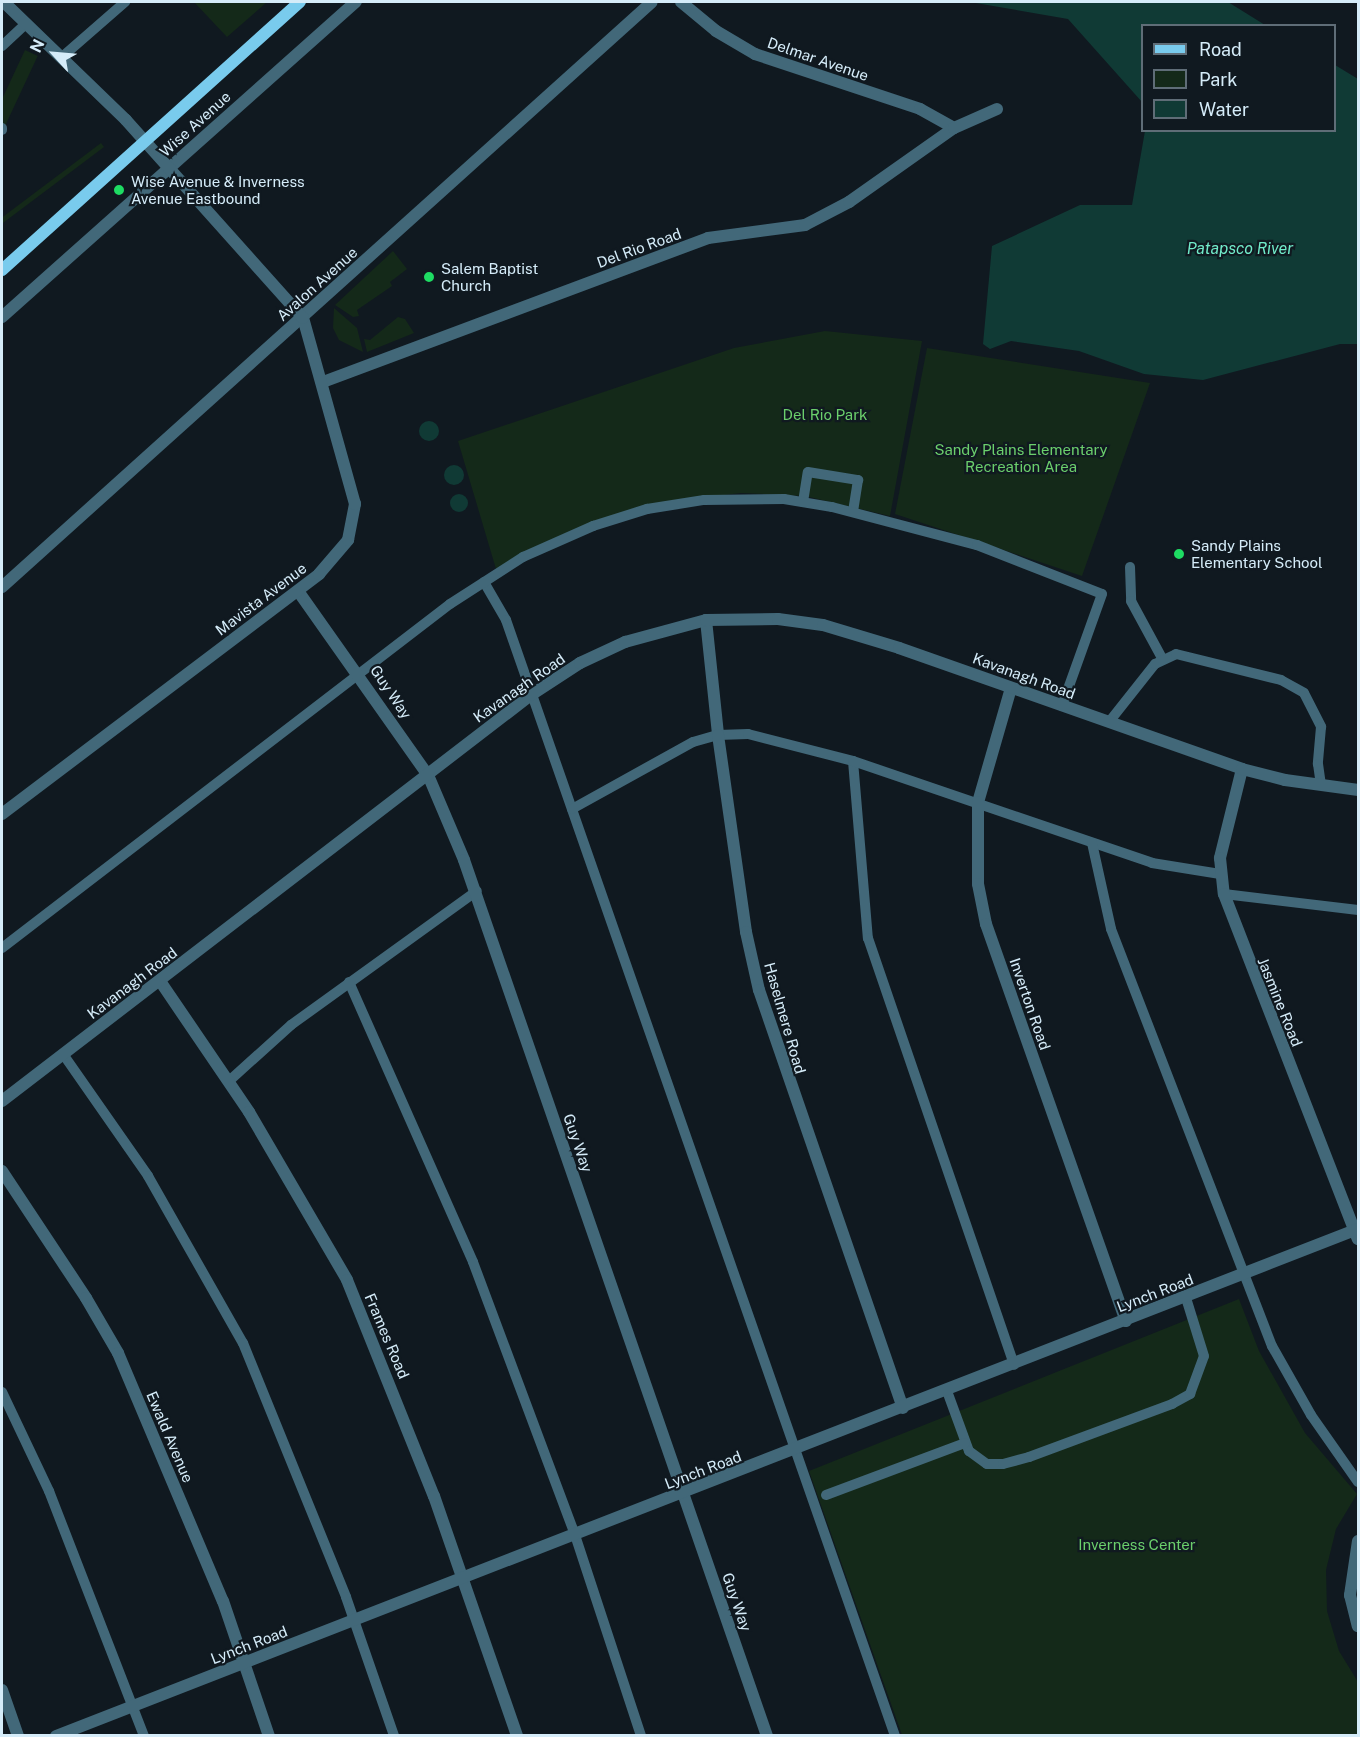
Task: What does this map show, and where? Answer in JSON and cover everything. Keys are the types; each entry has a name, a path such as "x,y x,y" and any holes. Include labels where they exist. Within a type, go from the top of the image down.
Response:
{"main road":[{"name":"Wise Avenue","path":"2,270 300,2"}],"street":[{"path":"4,2 145,141 303,318"},
{"name":"Wise Avenue","path":"2,317 356,2"},
{"name":"Avalon Avenue","path":"2,587 652,2"},
{"name":"Delmar Avenue","path":"681,2 716,31 755,54 920,108 954,128"},
{"name":"Del Rio Road","path":"323,382 708,238 805,225 849,202 954,128 997,109"},
{"name":"Mavista Avenue","path":"2,814 298,591 340,552 355,516 351,481 303,318"},
{"name":"Guy Way","path":"298,591 360,674 428,775 477,891 767,1736"},
{"name":"Kavanagh Road","path":"2,1101 531,695 580,663 625,642 706,620 778,619 823,626 1011,688 1242,769 1359,790"},
{"name":"Haselmere Road","path":"706,620 718,735 746,932 759,990 903,1408"},
{"name":"Inverton Road","path":"1011,688 978,802 978,884 986,924 1126,1321"},
{"name":"Jasmine Road","path":"1242,769 1224,837 1220,874 1224,894 1357,1233"},
{"name":"Frames Road","path":"160,981 229,1081 347,1280 375,1343 463,1578 516,1736"},
{"name":"Ewald Avenue","path":"2,1171 86,1298 118,1353 246,1663 270,1736"},
{"name":"Lynch Road","path":"56,1736 1357,1233"},
{"path":"1359,1541 1350,1594 1359,1626"},
{"path":"2,1690 18,1736"}],"lane":[{"path":"62,57 125,2"},
{"path":"2,46 26,24"},
{"path":"803,502 808,472 858,480 853,512"},
{"path":"2,948 484,582 523,557 593,526 647,509 704,500 803,502 853,512 977,545 1102,594 1062,706"},
{"path":"1130,567 1131,601 1162,658"},
{"path":"484,582 506,620 896,1736"},
{"path":"1109,722 1162,658 1185,655 1293,683 1304,693 1321,727 1317,764 1322,785"},
{"path":"572,809 693,742 718,735 748,734 853,760 1152,863 1220,874"},
{"path":"853,760 871,948 1014,1365"},
{"path":"1092,843 1111,928 1272,1346 1295,1389 1359,1482"},
{"path":"229,1081 291,1025 477,891"},
{"path":"1224,894 1359,910"},
{"path":"349,982 472,1262 575,1535 641,1736"},
{"path":"63,1054 148,1176 243,1343 355,1620 394,1736"},
{"path":"948,1391 965,1443 977,1460 1003,1464 1162,1408 1191,1394 1204,1356 1186,1298"},
{"path":"2,1392 49,1491 144,1736"},
{"path":"826,1495 965,1443"}],"green space":[{"path":"194,2 267,2 227,37"},
{"path":"25,50 38,56 2,132 2,99"},
{"path":"101,143 104,147 2,224 2,218"},
{"path":"393,251 407,269 390,282 392,286 357,310 359,316 353,317 335,305"},
{"path":"334,308 357,328 363,352 339,340 333,328"},
{"path":"398,317 405,319 414,333 367,352 364,339 370,340"},
{"name":"Del Rio Park","path":"825,331 922,341 890,516 805,496 741,493 666,502 496,569 458,441 734,348"},
{"name":"Sandy Plains Elementary Recreation Area","path":"927,348 1150,383 1082,576 895,514"},
{"name":"Inverness Center","path":"1239,1299 1259,1351 1305,1433 1357,1494 1336,1529 1326,1570 1327,1611 1339,1651 1358,1682 1358,1735 902,1735 809,1471"}],"water":[{"path":"970,2 1228,2 1263,24 1141,24 1141,101 1068,19"},
{"name":"Patapsco River","path":"1336,66 1358,79 1358,344 1340,344 1203,380 1144,374 1079,351 1011,341 990,349 983,344 992,246 1080,205 1132,205 1145,132 1336,132"},
{"path":"429,421 436,424 439,431 436,438 429,441 422,438 419,431 422,424"},
{"path":"454,465 461,468 464,475 461,482 454,485 447,482 444,475 447,468"},
{"path":"455,494 463,494 468,499 466,510 455,512 450,507 450,499"}],"place":[{"name":"Wise Avenue & Inverness Avenue Eastbound","path":"119,190"},
{"name":"Salem Baptist Church","path":"429,277"},
{"name":"Sandy Plains Elementary School","path":"1179,554"}]}
